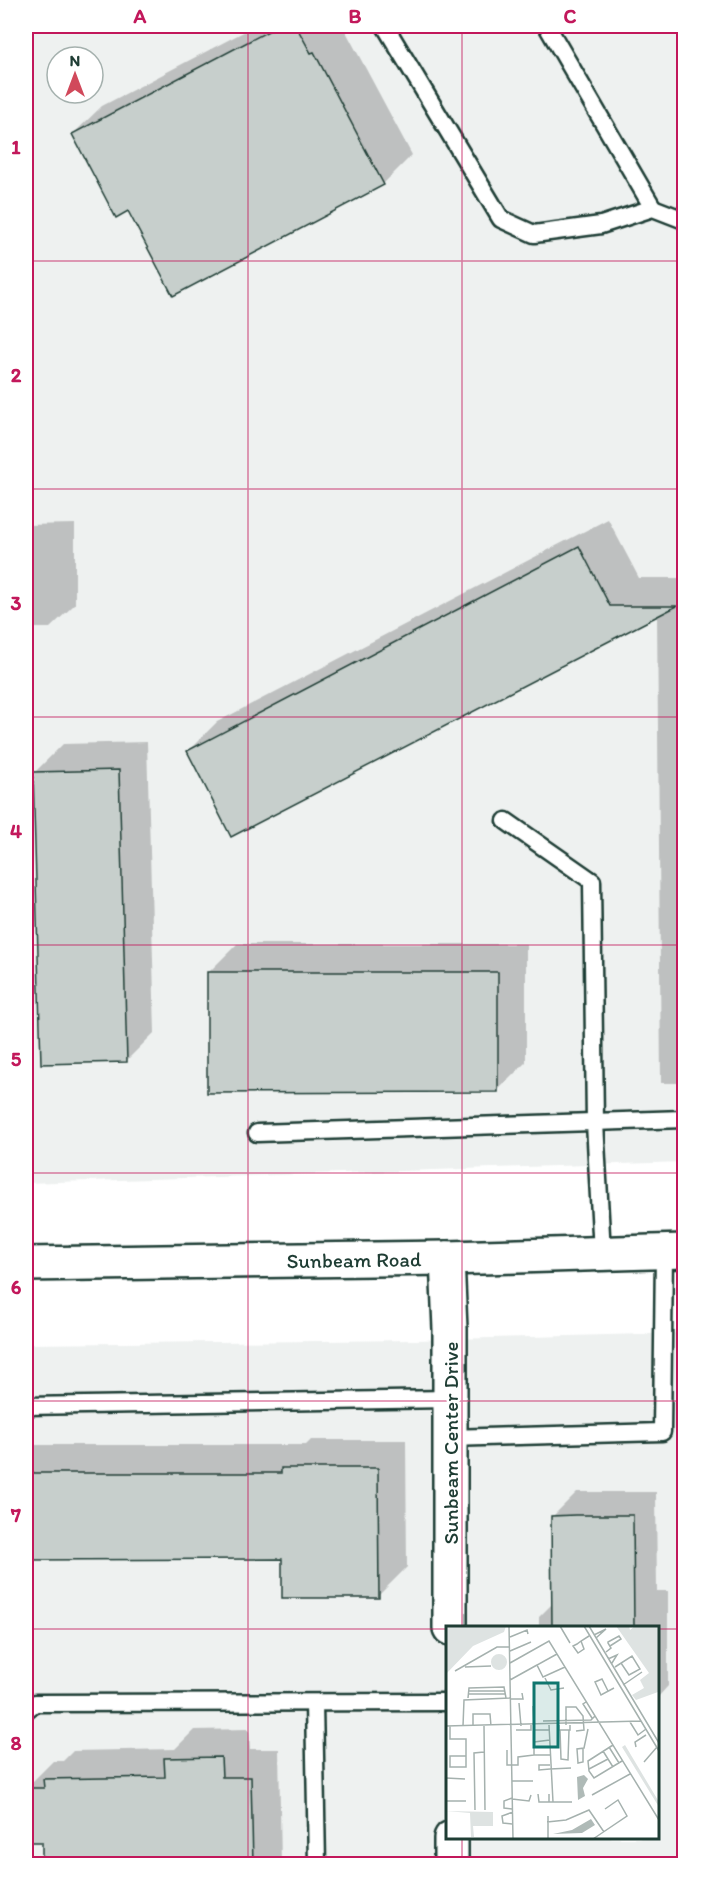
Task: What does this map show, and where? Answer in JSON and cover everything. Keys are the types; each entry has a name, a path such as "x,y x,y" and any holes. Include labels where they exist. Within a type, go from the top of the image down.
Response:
{"street":[{"name":"Sunbeam Road","path":"26,1264 447,1258 674,1251"},
{"name":"Sunbeam Center Drive","path":"447,1258 450,1399 450,1626"},
{"path":"451,1839 451,1864"}],"lane":[{"path":"385,26 501,219 534,234 601,225 653,208"},
{"path":"547,26 653,208 684,220"},
{"path":"506,821 591,881 595,1123 602,1253"},
{"path":"257,1133 684,1119"},
{"path":"450,1438 662,1432 674,1251"},
{"path":"26,1406 450,1399"},
{"path":"26,1710 35,1703 446,1702"},
{"path":"314,1703 316,1864"}],"shaded area":[{"path":"26,26 684,26 684,1162 26,1183"},
{"path":"684,1333 684,1864 26,1864 26,1344 416,1340"}],"building":[{"path":"278,26 296,26 311,53 314,52 384,185 173,296 128,211 116,218 72,134"},
{"path":"579,546 610,606 677,606 231,837 187,751"},
{"path":"119,770 127,1062 41,1064 33,772"},
{"path":"207,972 498,972 498,1092 207,1093"},
{"path":"281,1468 378,1468 379,1598 282,1598 282,1559 26,1560 26,1473 281,1473"},
{"path":"633,1515 634,1626 552,1626 551,1516"},
{"path":"221,1757 222,1777 251,1777 253,1864 42,1864 42,1842 26,1842 26,1788 44,1788 43,1779 165,1777 164,1758"}]}
